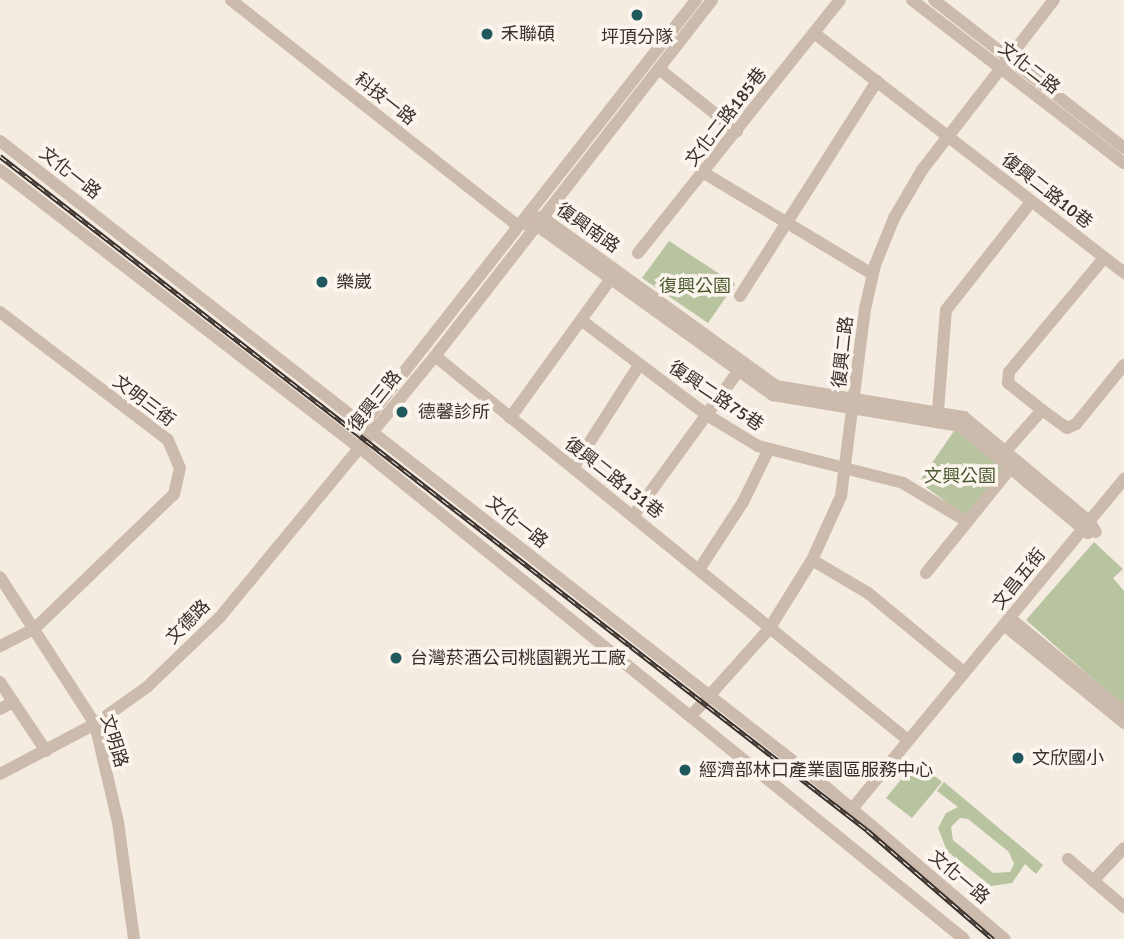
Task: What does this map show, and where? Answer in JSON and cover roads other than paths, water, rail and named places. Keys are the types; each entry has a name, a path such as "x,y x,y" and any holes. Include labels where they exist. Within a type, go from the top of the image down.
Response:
{"street":[{"name":"科技一路","path":"231,0 518,226"},
{"name":"復興三路","path":"369,427 435,356 539,221 696,0"},
{"name":"復興三路","path":"360,448 369,427 518,226 659,69 712,0"},
{"name":"文化二路185巷","path":"638,253 840,0"},
{"name":"文化二路","path":"912,0 1124,148"},
{"name":"文化二路","path":"934,0 1124,163"},
{"name":"復興二路","path":"691,716 769,629 812,560 841,496 848,466 873,274 906,196 949,134 1054,0"},
{"name":"復興二路10巷","path":"814,33 949,134 1031,202 1124,273"},
{"path":"659,69 737,131"},
{"path":"740,296 877,80"},
{"name":"文化一路","path":"0,141 709,695 852,809 1005,939"},
{"path":"0,170 360,448 964,939"},
{"path":"704,173 873,274"},
{"path":"938,411 946,310 1031,202"},
{"name":"復興南路","path":"518,226 539,221 776,386 960,426 1090,528"},
{"path":"1104,258 1009,372 1008,383 1067,428 1076,424 1124,365"},
{"name":"復興南路","path":"614,274 773,395 824,398"},
{"path":"510,418 614,274"},
{"name":"文明三街","path":"0,312 168,440 180,468 174,494 34,629 0,646"},
{"name":"復興二路75巷","path":"581,320 707,415 769,449 848,466 903,483 966,520"},
{"name":"復興二路131巷","path":"435,356 700,568 769,629 908,740"},
{"path":"573,468 639,365"},
{"path":"634,516 739,370"},
{"name":"復興南路","path":"855,403 964,416 1005,452 1013,465"},
{"path":"1005,452 1042,411"},
{"name":"文德路","path":"0,774 94,724 148,687 219,617 360,448"},
{"path":"700,568 743,502 769,449"},
{"path":"926,573 1013,465"},
{"name":"文昌五街","path":"1090,528 1124,479"},
{"name":"文昌五街","path":"852,809 964,672 1124,489"},
{"path":"812,560 868,593 964,672"},
{"name":"文明路","path":"0,577 94,724 118,822 134,939"},
{"path":"1010,622 1107,704 1124,723"},
{"path":"0,682 46,751"},
{"path":"0,709 13,702"},
{"path":"1107,704 1124,712"},
{"path":"1093,881 1124,848"},
{"path":"1068,859 1124,907"}],"railway":[{"path":"0,156 867,830 993,939"}],"place":[{"name":"坪頂分隊","path":"637,15"},
{"name":"禾聯碩","path":"487,34"},
{"name":"樂崴","path":"322,282"},
{"name":"德馨診所","path":"402,412"},
{"name":"台灣菸酒公司桃園觀光工廠","path":"396,658"},
{"name":"文欣國小","path":"1018,758"},
{"name":"經濟部林口產業園區服務中心","path":"685,770"}],"park label":[{"name":"復興公園","path":"695,286"},
{"name":"文興公園","path":"960,476"}]}
